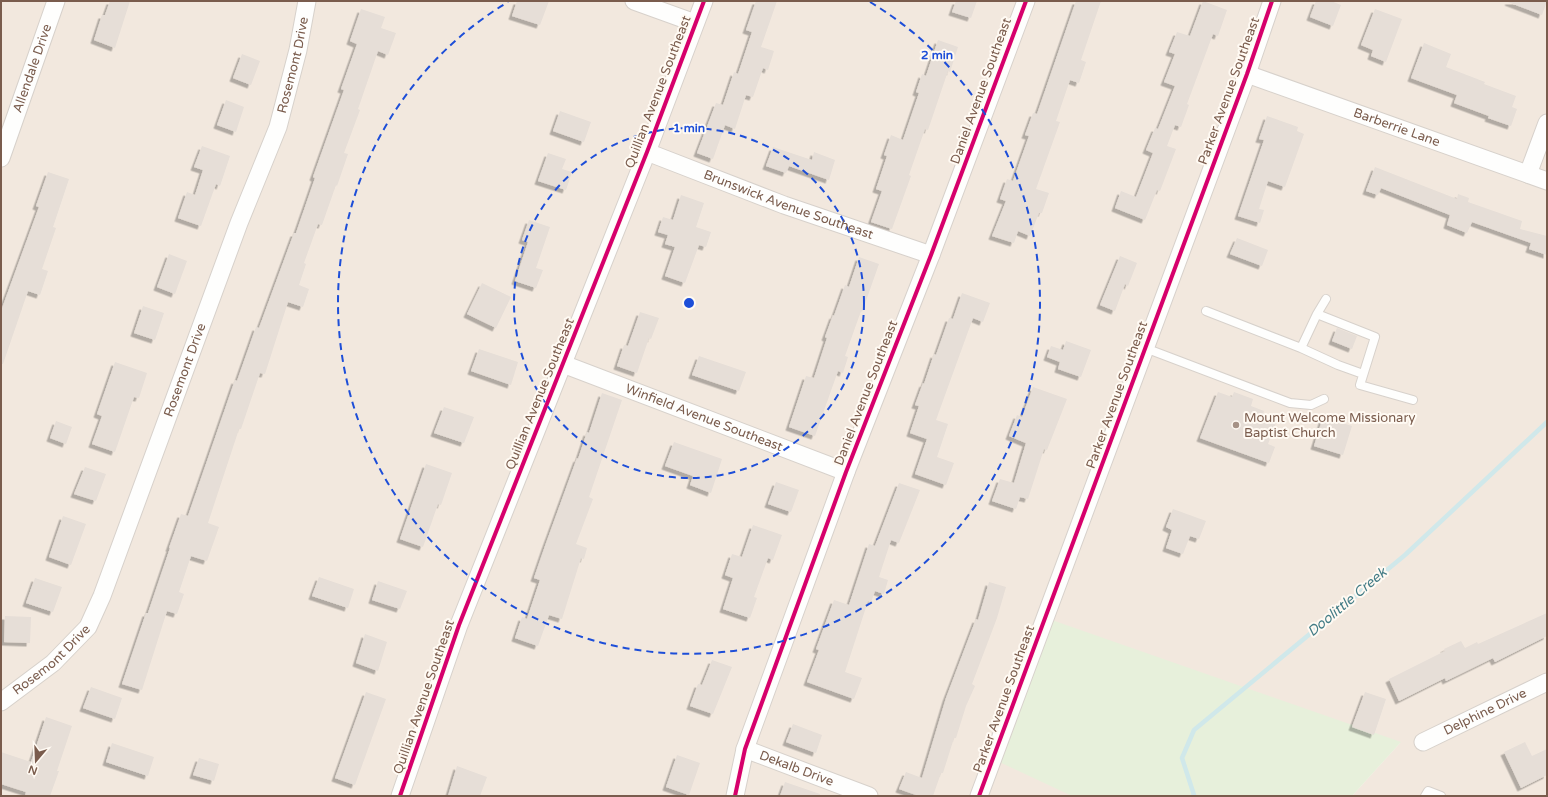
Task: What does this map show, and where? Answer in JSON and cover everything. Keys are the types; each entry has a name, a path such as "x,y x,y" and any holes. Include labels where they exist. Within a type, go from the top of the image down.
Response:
{"street":[{"name":"Allendale Drive","path":"1,158 56,1"},
{"name":"Rosemont Drive","path":"1,702 53,663 88,627 102,596 240,222 278,127 298,50 307,1"},
{"path":"634,1 695,23"},
{"name":"Quillian Avenue Southeast","path":"400,796 459,624 647,152 704,1"},
{"name":"Daniel Avenue Southeast","path":"735,796 745,749 846,472 931,255 1026,1"},
{"name":"Parker Avenue Southeast","path":"978,796 1247,74 1272,1"},
{"name":"Barberrie Lane","path":"1247,74 1547,181"},
{"path":"1528,174 1547,123"},
{"name":"Brunswick Avenue Southeast","path":"647,152 784,205 931,255"},
{"name":"Winfield Avenue Southeast","path":"563,364 846,472"},
{"name":"Delphine Drive","path":"1423,742 1547,682"},
{"name":"Dekalb Drive","path":"745,749 869,796"}],"lane":[{"path":"1301,348 1326,299"},
{"path":"1206,310 1363,374"},
{"path":"1317,314 1375,337 1360,385 1413,400"},
{"path":"1145,348 1290,403 1311,405 1324,399"},
{"path":"1425,796 1428,791 1441,796"}],"shaded area":[{"path":"1,1 1547,1 1547,796 1352,796 1400,743 1072,796 1,796"}],"green space":[{"path":"1049,619 1401,742 1352,796 1072,796 993,759"}],"building":[{"path":"110,1 130,1 115,48 94,40 102,15 105,15"},
{"path":"517,1 549,1 540,25 512,16"},
{"path":"756,1 777,1 761,47 774,51 768,70 763,68 753,97 746,95 735,129 725,125 713,159 697,153 716,103 723,105 734,72 738,74 752,32 746,30"},
{"path":"956,1 977,1 971,18 952,12"},
{"path":"1076,1 1101,1 1081,60 1086,62 1079,83 1070,80 1056,121 1060,122 1036,189 1049,193 1042,213 1039,213 1030,236 1018,231 1014,243 992,236 1006,201 1000,199 1007,179 1013,181 1029,136 1025,135 1033,113 1037,114"},
{"path":"1203,1 1227,10 1218,36 1213,34 1187,104 1189,105 1181,127 1175,125 1167,146 1176,149 1160,191 1157,190 1145,220 1115,208 1121,191 1136,197 1153,153 1146,150 1155,128 1158,129 1175,86 1164,82 1175,54 1169,52 1177,32 1190,36"},
{"path":"1316,1 1331,1 1341,5 1333,26 1310,17"},
{"path":"1547,1 1542,15 1508,2"},
{"path":"361,9 385,17 381,28 396,33 388,55 378,51 358,109 360,110 344,153 348,154 337,186 336,185 322,225 318,224 304,263 306,264 299,285 309,289 303,307 288,302 265,374 260,373 241,429 239,429 208,523 219,527 207,561 191,556 179,592 184,594 177,614 167,611 142,690 122,684 146,613 148,613 181,514 188,516 235,380 237,381 256,327 259,328 294,233 296,233 315,178 313,177 344,90 341,89 357,44 350,41"},
{"path":"1375,9 1402,19 1386,62 1371,56 1373,50 1361,45"},
{"path":"938,40 958,47 950,72 948,71 928,130 925,129 909,175 911,176 892,229 871,222 882,191 876,189 887,156 884,155 891,135 903,140 919,93 916,92 922,74 926,76"},
{"path":"1424,43 1451,54 1446,67 1516,96 1512,107 1517,109 1511,126 1454,103 1457,95 1411,78"},
{"path":"242,54 260,61 251,85 233,78"},
{"path":"226,100 244,107 236,132 217,125"},
{"path":"560,111 591,122 584,142 553,131"},
{"path":"1267,116 1298,127 1297,131 1304,134 1285,187 1268,181 1259,209 1264,210 1260,223 1238,216 1264,140 1259,139"},
{"path":"202,146 230,156 220,186 216,184 201,226 178,218 187,192 195,195 203,170 194,167"},
{"path":"773,147 812,160 814,152 835,160 829,180 789,166 786,173 766,166"},
{"path":"548,153 566,159 562,169 572,172 566,190 538,181"},
{"path":"1375,167 1457,199 1458,194 1469,198 1468,202 1522,221 1520,229 1547,236 1547,255 1529,249 1531,243 1472,222 1467,233 1447,225 1450,215 1381,188 1378,195 1366,191"},
{"path":"48,172 69,179 53,227 56,228 42,269 48,271 40,295 28,291 3,364 1,364 1,311 39,207 36,206"},
{"path":"681,195 704,203 696,227 711,232 706,247 699,245 685,283 665,276 675,247 665,244 668,235 658,232 663,217 673,220"},
{"path":"529,220 550,227 536,268 543,270 536,288 515,281 528,242 522,240"},
{"path":"1237,238 1268,250 1262,266 1230,254"},
{"path":"169,254 187,261 175,294 157,287"},
{"path":"1120,256 1137,263 1128,286 1125,284 1115,311 1100,305"},
{"path":"859,257 879,264 845,356 848,357 843,373 838,371 815,436 789,427 806,376 814,378 827,338 825,337 833,315 834,316 845,285 849,287"},
{"path":"482,283 511,297 496,328 467,314"},
{"path":"962,293 990,303 983,322 973,318 936,420 948,424 937,457 954,463 946,485 915,474 927,439 910,433 919,406 915,405 923,383 924,384 934,354 936,355 949,318 953,319"},
{"path":"143,306 164,313 155,340 134,333"},
{"path":"640,312 659,318 651,339 649,338 637,373 617,366 624,345 628,346"},
{"path":"1337,328 1357,336 1352,349 1332,341"},
{"path":"1066,341 1091,350 1081,377 1058,369 1060,362 1047,357 1051,346 1063,350"},
{"path":"479,349 518,362 511,385 471,371"},
{"path":"699,356 746,372 739,391 692,375"},
{"path":"115,362 147,373 139,398 134,397 115,452 92,444 102,416 97,414"},
{"path":"1033,387 1067,399 1047,450 1044,449 1028,499 1020,497 1016,509 992,501 1000,479 1014,483 1026,443 1009,436 1017,415 1022,417"},
{"path":"1218,392 1232,397 1234,392 1253,399 1251,406 1264,411 1262,417 1276,423 1268,444 1275,447 1269,463 1200,438"},
{"path":"602,393 622,400 589,497 593,499 576,544 587,548 584,559 581,558 562,619 549,615 538,646 515,638 522,617 527,619 540,580 534,578 577,458 578,459 587,432 589,433"},
{"path":"444,407 474,417 464,443 434,433"},
{"path":"1323,417 1352,426 1343,455 1314,446"},
{"path":"56,421 72,427 66,444 50,438"},
{"path":"674,442 722,459 711,493 690,485 693,476 665,466"},
{"path":"426,464 452,473 441,505 438,504 423,547 400,539"},
{"path":"85,467 106,474 96,501 74,494"},
{"path":"776,482 799,490 791,512 768,504"},
{"path":"899,483 920,490 899,543 891,540 879,577 888,580 884,594 875,591 871,602 868,601 845,672 862,678 854,699 807,682 819,650 816,649 834,600 849,605 869,544 875,546"},
{"path":"1173,509 1206,521 1199,539 1190,536 1183,554 1166,548 1172,530 1166,527"},
{"path":"63,516 86,524 71,565 49,557"},
{"path":"753,525 782,535 773,560 768,558 754,597 757,598 750,618 723,609 733,578 725,575 732,554 742,557"},
{"path":"319,577 354,589 348,608 312,596"},
{"path":"35,578 62,587 53,612 26,603"},
{"path":"378,581 407,591 400,609 372,600"},
{"path":"989,582 1006,587 997,618 972,684 975,686 966,706 956,738 954,738 943,773 941,773 933,796 919,796 899,789 906,772 922,778 946,698 976,619 978,620"},
{"path":"1547,613 1547,636 1495,662 1493,658 1446,681 1445,678 1399,701 1389,679 1445,651 1444,649 1461,641 1465,648 1477,642 1478,644"},
{"path":"5,616 31,617 30,643 4,642"},
{"path":"365,634 387,642 378,671 356,663"},
{"path":"712,660 732,667 713,714 690,706 698,684 702,685"},
{"path":"91,687 122,698 115,719 83,708"},
{"path":"366,692 386,699 355,785 335,778"},
{"path":"1365,692 1386,699 1374,735 1352,727"},
{"path":"46,717 72,726 50,796 25,796 26,792 1,784 1,752 31,762"},
{"path":"793,724 822,735 816,753 786,742"},
{"path":"1525,742 1532,756 1547,749 1547,775 1521,788 1504,752"},
{"path":"112,743 154,757 148,776 106,762"},
{"path":"677,755 700,763 689,795 666,787"},
{"path":"199,758 219,764 214,781 193,775"},
{"path":"457,766 487,777 480,796 448,796"},
{"path":"785,782 820,794 820,796 780,796"}],"waterway":[{"name":"Doolittle Creek","path":"1193,796 1194,795 1182,758 1194,730 1405,555 1547,422"}],"cycle path":[{"path":"400,796 459,625 647,152 704,1"},
{"path":"735,796 745,749 846,472 931,255 1026,1"},
{"path":"979,796 1247,74 1272,1"}],"place":[{"name":"Mount Welcome Missionary Baptist Church","path":"1236,425"}]}
